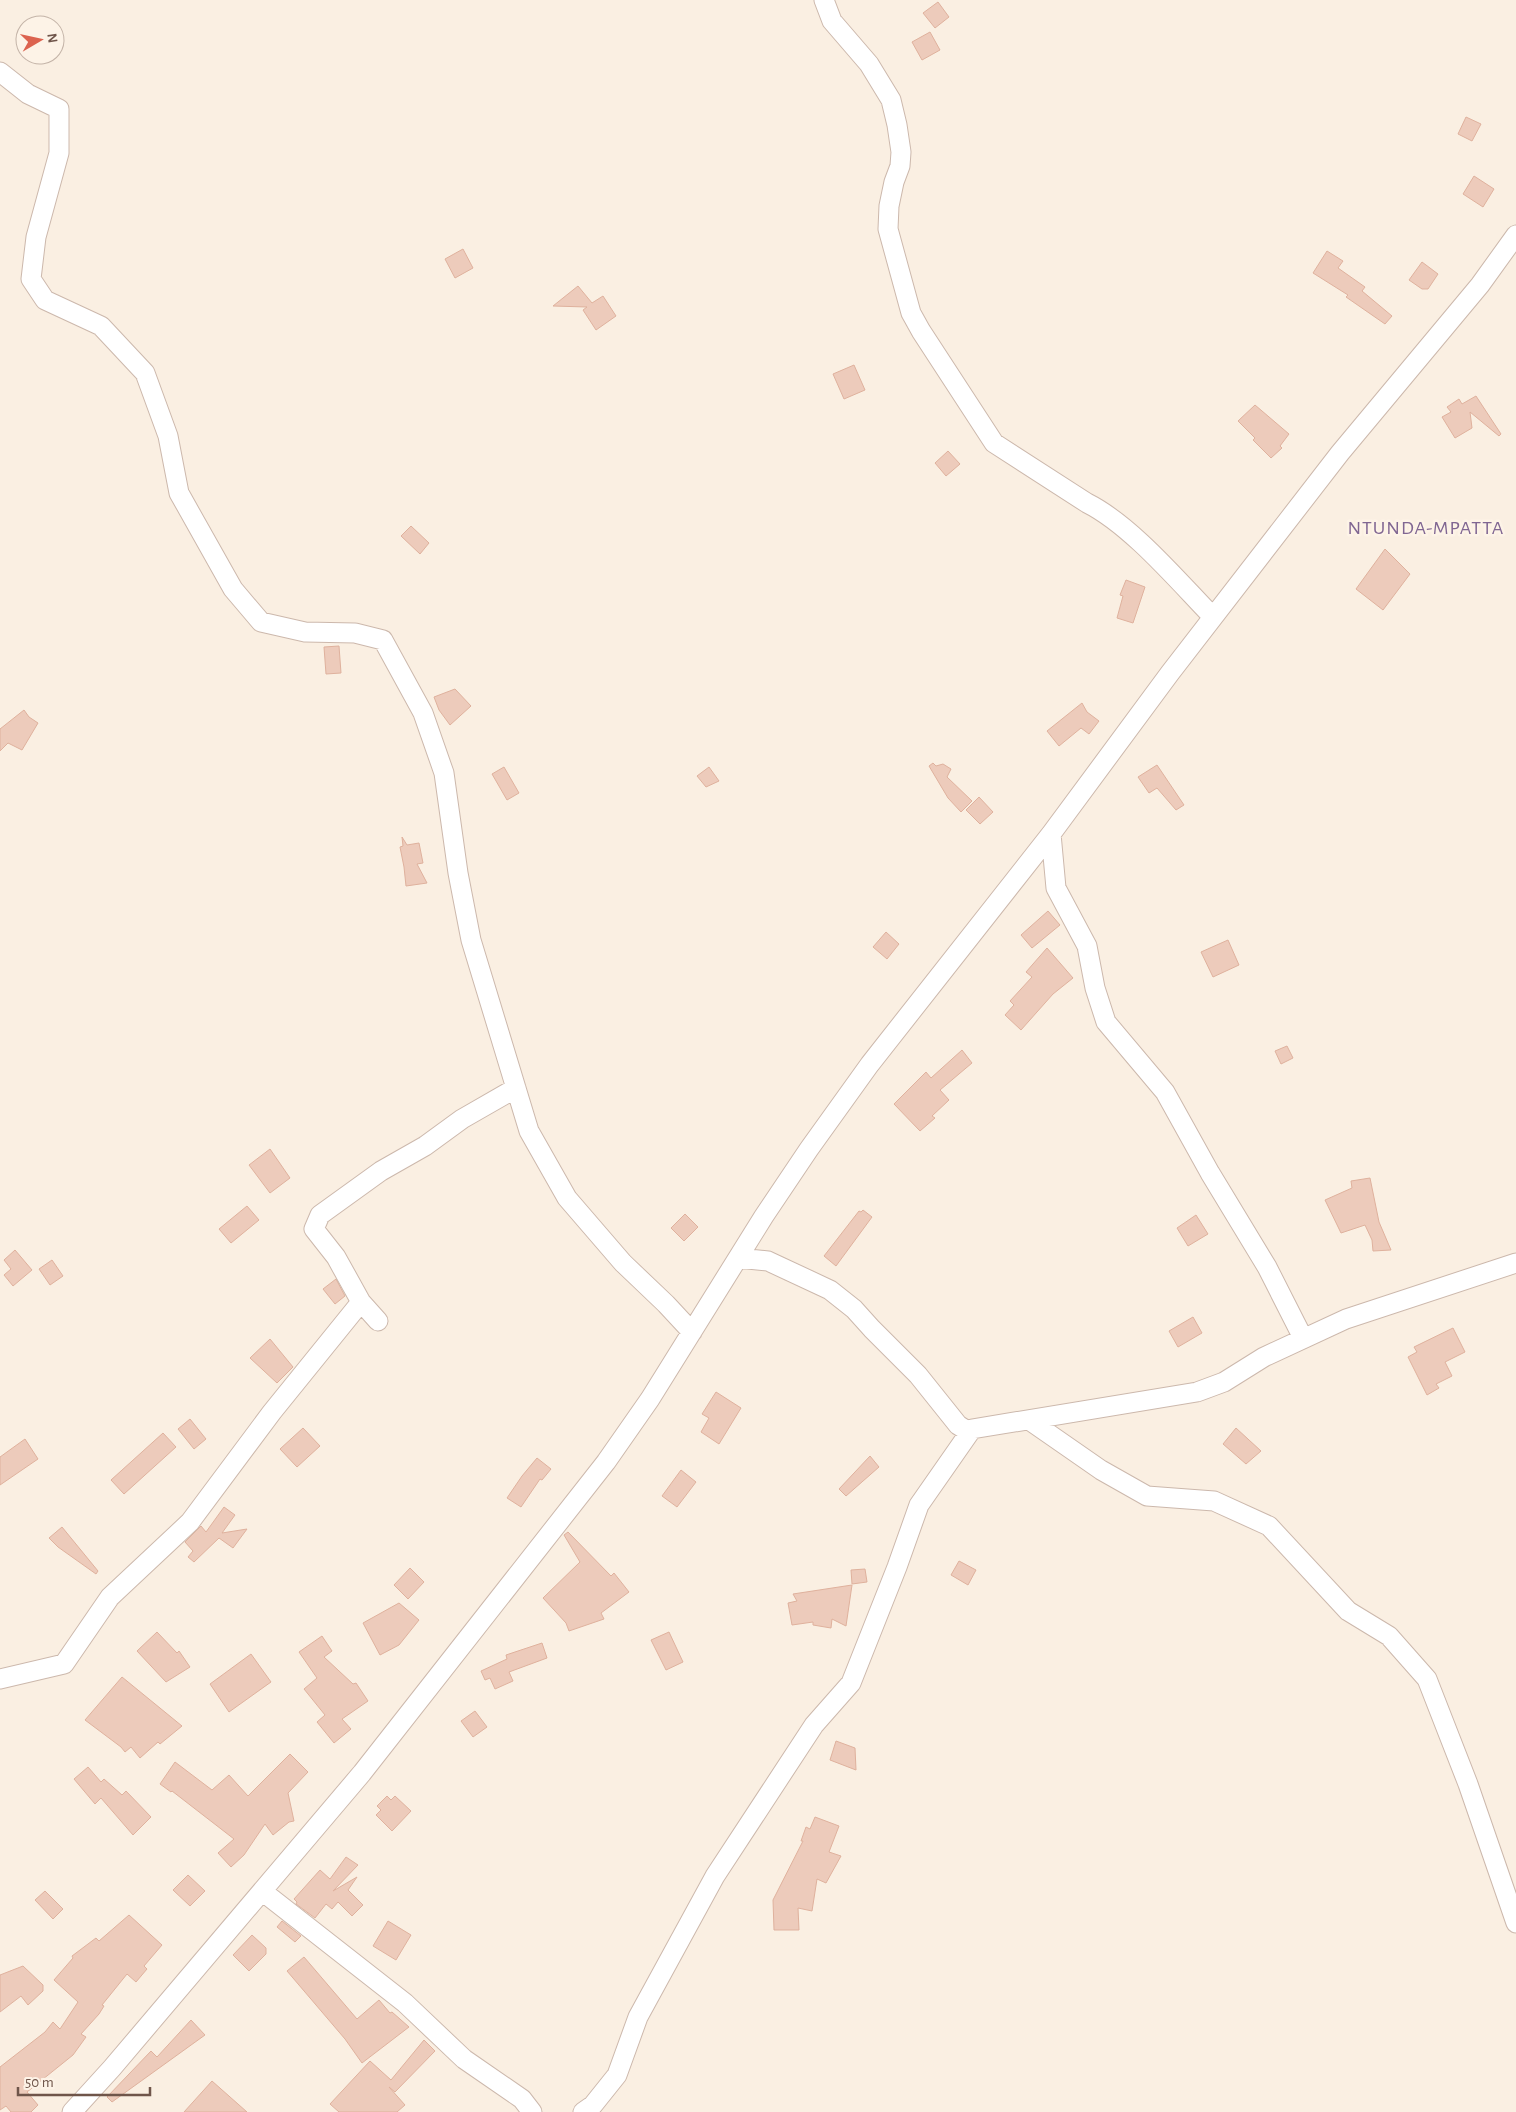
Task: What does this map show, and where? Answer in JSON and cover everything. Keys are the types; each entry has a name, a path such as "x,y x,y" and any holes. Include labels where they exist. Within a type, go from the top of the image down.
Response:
{"street":[{"path":"824,0 832,22 869,64 891,100 901,152 900,166 894,182 889,206 888,230 908,304 921,331 994,442 1079,498 1103,511 1134,537 1214,617"},
{"path":"0,72 28,94 59,109 59,153 36,237 31,279 45,300 102,326 145,373 168,436 179,493 233,589 260,622 305,632 355,633 383,640 423,713 444,773 458,873 471,940 529,1131 567,1198 623,1263 692,1332"},
{"path":"72,2112 112,2068 362,1773 606,1462 650,1399 809,1149 870,1064 1051,834 1340,453 1480,285 1516,235"},
{"path":"1051,834 1056,888 1087,946 1095,988 1106,1022 1165,1092 1210,1173 1267,1267 1303,1338"},
{"path":"378,1321 361,1302 336,1258 314,1229 320,1215 381,1171 426,1146 462,1119 516,1088"},
{"path":"738,1258 768,1261 830,1290 854,1308 918,1375 958,1425 966,1430 1197,1392 1224,1382 1264,1357 1346,1318 1516,1263"},
{"path":"0,1679 64,1664 110,1597 190,1522 272,1412 361,1302"},
{"path":"1029,1420 1101,1470 1147,1496 1214,1501 1269,1526 1348,1611 1389,1636 1427,1679 1468,1784 1516,1923"},
{"path":"584,2112 593,2105 617,2075 638,2017 715,1876 814,1725 851,1683 897,1567 919,1505 972,1429"},
{"path":"262,1891 405,2003 464,2059 522,2099 532,2112"}],"building":[{"path":"938,2 949,17 935,28 923,13"},
{"path":"930,32 940,50 922,60 912,42"},
{"path":"1466,117 1481,124 1472,141 1458,134"},
{"path":"1474,176 1494,189 1483,207 1463,194"},
{"path":"463,249 473,268 455,278 445,259"},
{"path":"1327,251 1343,261 1338,268 1365,287 1362,291 1392,316 1385,324 1346,297 1348,295 1313,273"},
{"path":"1422,262 1438,274 1428,289 1422,289 1409,280"},
{"path":"578,286 592,303 603,296 616,316 596,330 583,310 587,307 553,306"},
{"path":"854,365 865,390 844,399 833,374"},
{"path":"1476,396 1501,434 1499,436 1470,412 1472,428 1455,438 1442,417 1451,412 1447,407 1459,399 1462,404"},
{"path":"1255,405 1289,434 1280,446 1282,448 1271,458 1238,421"},
{"path":"948,451 960,464 946,476 935,463"},
{"path":"411,526 429,543 420,554 401,536"},
{"path":"1385,549 1410,574 1383,610 1356,589"},
{"path":"1126,580 1145,587 1133,623 1117,618 1123,596 1120,595"},
{"path":"339,646 341,673 326,674 324,647"},
{"path":"455,689 471,706 450,725 439,710 434,697"},
{"path":"1082,703 1087,712 1099,721 1089,734 1081,728 1059,746 1047,731"},
{"path":"24,710 29,717 38,723 22,750 8,743 0,751 0,729"},
{"path":"933,763 936,766 943,764 951,769 947,777 972,801 961,812 948,798 929,766"},
{"path":"1157,765 1184,805 1176,810 1157,788 1149,793 1138,777"},
{"path":"504,767 519,793 507,800 492,774"},
{"path":"709,767 719,781 706,787 697,776"},
{"path":"979,797 993,812 980,824 966,810"},
{"path":"402,837 407,845 419,843 423,863 417,864 427,883 406,886 400,847 403,846"},
{"path":"1048,911 1060,925 1032,948 1021,935"},
{"path":"886,932 899,944 887,959 873,947"},
{"path":"1228,940 1239,965 1213,977 1201,952"},
{"path":"1047,948 1073,978 1053,994 1021,1030 1005,1015 1014,1005 1010,1001 1032,977 1026,972"},
{"path":"1287,1046 1293,1058 1281,1064 1275,1051"},
{"path":"962,1050 972,1063 940,1090 949,1100 932,1116 935,1118 920,1131 894,1104 926,1072 931,1078"},
{"path":"270,1149 290,1178 270,1193 249,1165"},
{"path":"1370,1178 1379,1222 1391,1250 1373,1251 1372,1240 1365,1225 1341,1233 1325,1200 1352,1188 1351,1181"},
{"path":"247,1206 259,1220 231,1243 219,1229"},
{"path":"863,1210 872,1217 836,1266 824,1256 859,1211"},
{"path":"685,1214 698,1227 684,1241 671,1228"},
{"path":"1196,1215 1208,1234 1188,1246 1177,1228"},
{"path":"15,1250 32,1270 13,1286 4,1275 11,1269 4,1260"},
{"path":"52,1260 63,1276 50,1285 39,1269"},
{"path":"336,1279 345,1296 335,1304 323,1289"},
{"path":"1193,1317 1202,1333 1178,1347 1169,1331"},
{"path":"1453,1328 1465,1352 1445,1362 1452,1376 1436,1384 1439,1388 1427,1395 1408,1357 1417,1352 1414,1347"},
{"path":"270,1339 293,1367 277,1383 250,1358"},
{"path":"716,1392 741,1408 719,1444 701,1432 709,1418 702,1414"},
{"path":"190,1419 206,1439 194,1449 178,1429"},
{"path":"303,1428 320,1446 297,1467 280,1449"},
{"path":"1236,1428 1261,1451 1246,1464 1223,1444"},
{"path":"163,1433 176,1447 124,1494 111,1480"},
{"path":"25,1439 38,1459 0,1485 0,1457"},
{"path":"870,1456 879,1467 846,1496 839,1489"},
{"path":"537,1458 551,1469 542,1480 540,1479 521,1507 507,1498"},
{"path":"681,1470 696,1482 677,1507 662,1496"},
{"path":"224,1507 235,1515 222,1533 247,1529 233,1548 219,1538 194,1562 188,1557 193,1551 185,1542 201,1526 206,1532"},
{"path":"62,1527 98,1571 96,1574 58,1547 49,1538"},
{"path":"568,1532 611,1576 614,1573 629,1592 601,1613 604,1619 569,1631 566,1623 543,1598 580,1562 564,1535"},
{"path":"959,1561 976,1570 968,1585 951,1575"},
{"path":"410,1568 424,1582 408,1599 394,1585"},
{"path":"865,1569 867,1582 852,1584 851,1570"},
{"path":"852,1585 846,1626 832,1619 831,1628 813,1625 813,1622 792,1625 788,1603 797,1601 793,1594"},
{"path":"399,1603 419,1620 399,1645 380,1655 363,1623"},
{"path":"157,1632 177,1653 179,1651 190,1667 166,1682 137,1651"},
{"path":"669,1632 683,1662 666,1670 651,1640"},
{"path":"322,1636 332,1651 324,1657 353,1684 356,1683 368,1701 342,1719 351,1729 334,1743 317,1722 325,1715 304,1689 317,1678 299,1652"},
{"path":"542,1643 547,1658 509,1672 513,1681 495,1689 490,1678 485,1680 481,1671 507,1659 506,1655"},
{"path":"251,1654 271,1682 229,1712 210,1684"},
{"path":"122,1677 182,1726 160,1744 158,1742 140,1758 131,1747 125,1752 85,1720"},
{"path":"475,1711 487,1727 473,1737 461,1721"},
{"path":"836,1741 855,1748 856,1770 830,1760"},
{"path":"290,1754 308,1772 288,1793 294,1821 289,1822 273,1835 265,1824 244,1855 231,1867 218,1853 234,1839 172,1791 160,1784 175,1762 212,1790 229,1775 248,1796"},
{"path":"88,1767 101,1782 104,1779 122,1795 126,1791 151,1817 133,1835 101,1798 95,1804 74,1779"},
{"path":"387,1796 391,1800 395,1796 411,1811 392,1831 376,1815 381,1810 377,1806"},
{"path":"815,1817 839,1826 829,1852 841,1856 826,1883 817,1879 812,1911 798,1908 799,1930 774,1930 773,1900 803,1841 801,1841 806,1827 810,1829"},
{"path":"346,1857 358,1865 333,1891 357,1877 348,1890 363,1905 352,1916 338,1902 332,1909 326,1904 315,1918 296,1904 297,1902 294,1899 320,1870 330,1879"},
{"path":"188,1875 205,1891 190,1906 173,1890"},
{"path":"45,1891 63,1909 53,1919 35,1900"},
{"path":"129,1915 162,1945 144,1966 147,1969 136,1982 127,1974 102,2005 104,2006 99,2014 81,2034 86,2037 73,2055 27,2092 38,2105 31,2112 11,2112 6,2106 0,2110 0,2067 45,2032 53,2022 60,2029 78,2002 54,1980 73,1958 72,1956 96,1938 99,1941"},
{"path":"282,1921 301,1936 295,1942 277,1927"},
{"path":"388,1921 411,1935 396,1960 373,1946"},
{"path":"252,1935 266,1948 266,1954 249,1971 233,1955"},
{"path":"304,1957 357,2019 379,2000 390,2013 392,2012 409,2027 362,2063 345,2039 287,1971"},
{"path":"23,1966 43,1985 43,1991 28,2005 21,1996 0,2012 0,1975"},
{"path":"191,2020 205,2035 112,2102 107,2097 151,2051 157,2057"},
{"path":"424,2040 435,2051 395,2092 389,2087 405,2105 397,2112 339,2112 330,2104 370,2061 391,2080"},
{"path":"212,2081 247,2112 184,2112"}],"district":[{"name":"NTUNDA-MPATTA","path":"1426,528"}]}
